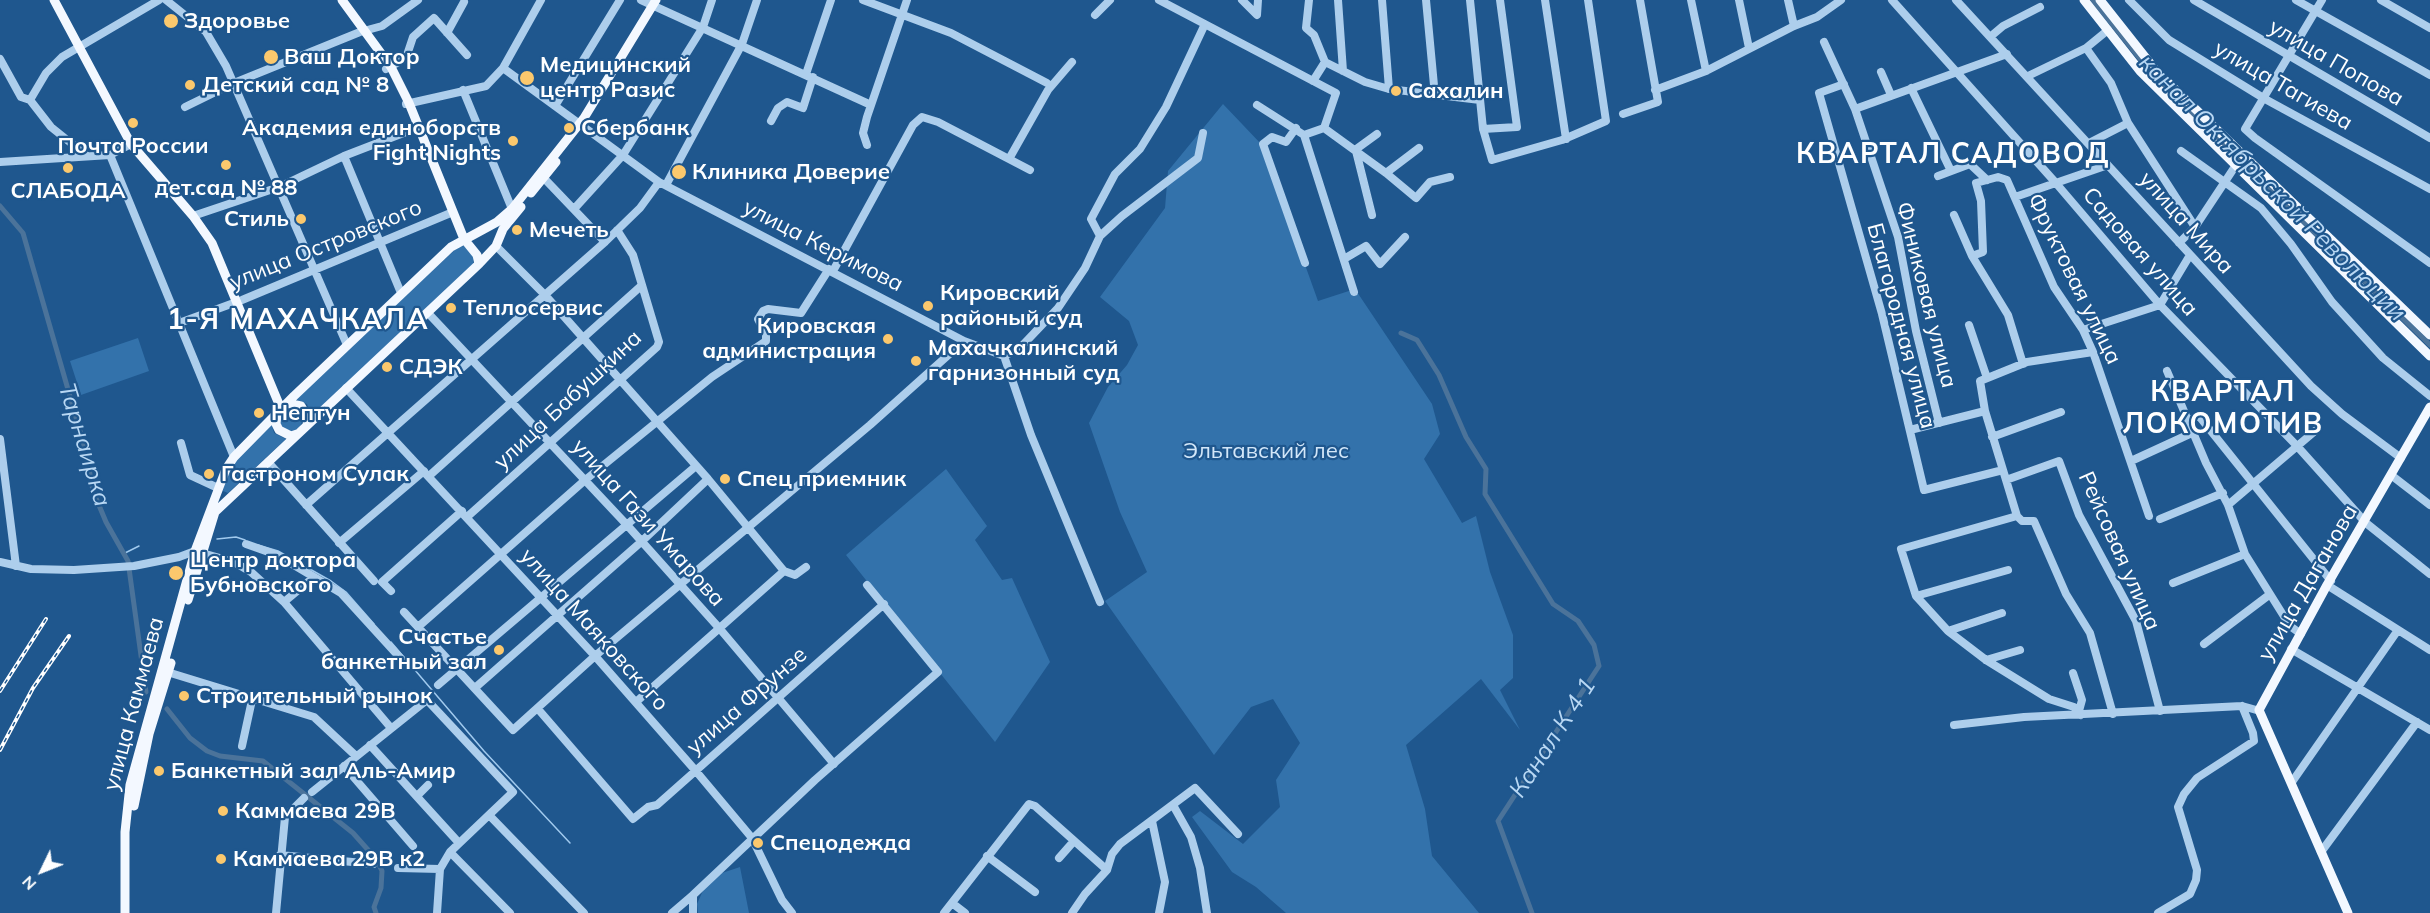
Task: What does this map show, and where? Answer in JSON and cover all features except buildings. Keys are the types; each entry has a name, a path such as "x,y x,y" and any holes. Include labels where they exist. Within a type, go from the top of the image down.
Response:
{"main road":[{"path":"54,0 136,141 216,241 283,407"},
{"path":"61,0 132,144 195,215"},
{"path":"340,0 388,68 407,103 463,240 477,255 479,264"},
{"path":"2084,0 2140,71 2430,356"},
{"path":"2100,0 2157,72 2430,335"},
{"path":"213,511 428,313 496,246 503,229 541,175 583,125 658,3"},
{"name":"улица Каммаева","path":"131,913 131,833 136,786 198,552 213,511 218,488 234,456 451,247 497,222 512,209 541,175"},
{"path":"283,407 301,406 308,418 306,425"},
{"path":"283,407 275,418 279,430 291,436 297,434"},
{"name":"улица Даганова","path":"2260,710 2300,634 2366,523 2401,457 2426,421 2430,408"},
{"name":"улица Каммаева","path":"125,913 125,832 130,785 140,740 165,672"},
{"path":"2260,710 2348,913"}],"street":[{"path":"30,100 46,73 62,57 159,0"},
{"path":"166,0 206,32 234,83 347,345"},
{"path":"185,106 234,83 362,31 382,26 418,0"},
{"path":"407,103 486,86 503,68 541,0"},
{"path":"555,106 620,0"},
{"path":"642,0 658,3 703,27 871,105"},
{"path":"574,208 623,155 703,27 712,0"},
{"path":"306,505 474,360 640,208 662,183 742,44 757,0"},
{"path":"771,121 778,108 787,102 803,108 831,0"},
{"path":"863,0 951,33 1047,83"},
{"path":"867,145 863,133 907,0"},
{"path":"1095,15 1110,0"},
{"path":"1159,0 1336,93 1324,128"},
{"path":"1242,0 1257,15 1258,0"},
{"path":"1309,0 1306,28 1314,35 1325,62 1365,82 1389,89 1480,100"},
{"path":"1338,0 1342,71"},
{"path":"1382,0 1389,89"},
{"path":"1426,0 1435,96"},
{"path":"1470,0 1483,129 1492,160 1566,139 1606,121 1588,0"},
{"path":"1483,129 1517,127 1500,0"},
{"path":"1545,0 1566,139"},
{"path":"1623,114 1658,102 1640,0"},
{"path":"1691,0 1706,71"},
{"path":"1738,0 1749,48"},
{"path":"1788,0 1794,26"},
{"name":"Садовая улица","path":"1892,0 2055,182 2160,305 2297,446 2366,523 2430,574"},
{"name":"улица Мира","path":"1956,0 2311,386 2342,414 2401,457"},
{"name":"улица Тагиева","path":"2128,0 2169,40 2265,99 2430,189"},
{"name":"улица Попова","path":"2194,0 2430,138"},
{"path":"2296,0 2430,75"},
{"path":"2322,0 2246,129 2255,138 2430,263"},
{"path":"2381,0 2430,28"},
{"path":"1655,90 1706,71 1794,26 1817,17 1838,1"},
{"path":"447,33 464,2"},
{"path":"1990,37 2003,26 2040,8"},
{"path":"388,68 406,58 413,37 434,18 468,56"},
{"path":"1100,236 1091,219 1115,174 1140,150 1166,107 1205,24"},
{"path":"2028,76 2086,48 2109,30"},
{"name":"Финиковая улица","path":"1824,42 1855,109 1898,237 1916,331 1939,423"},
{"path":"2086,48 2111,83 2128,123 2195,227"},
{"path":"1855,109 2007,54"},
{"path":"0,59 21,98 30,100 51,127 87,156"},
{"path":"1009,159 1048,90 1072,62"},
{"path":"1313,81 1325,62"},
{"name":"улица Керимова","path":"503,68 662,183 964,341 1004,356"},
{"path":"1881,72 1891,95"},
{"name":"Благородная улица","path":"1844,84 1819,93 1881,314 1924,490 2003,470"},
{"path":"1911,88 1952,171"},
{"path":"463,90 512,209"},
{"path":"1257,105 1304,135 1354,292"},
{"path":"418,627 584,481 712,377 766,341 766,334 758,319 763,311 768,309 801,313 831,270 917,120 926,117 1030,170"},
{"path":"2089,142 2128,123"},
{"path":"195,215 279,187 344,156 417,127"},
{"path":"1296,128 1286,142 1272,137 1263,144 1305,263"},
{"path":"1304,135 1324,128"},
{"path":"1324,128 1386,172 1416,198 1430,182 1450,177"},
{"path":"1100,602 1031,435 1004,356 1019,349 1058,308 1085,268 1100,236 1122,216 1198,158 1203,133"},
{"path":"1356,151 1377,134"},
{"path":"0,162 110,155 132,144"},
{"path":"1386,172 1419,148"},
{"path":"1356,151 1372,215"},
{"path":"2181,151 2269,216 2332,302 2383,358 2430,396"},
{"path":"110,155 234,456"},
{"path":"344,156 401,293"},
{"path":"1938,176 1970,164 1987,180"},
{"path":"2015,197 2108,165"},
{"path":"2179,243 2195,227 2236,165"},
{"path":"541,175 605,242"},
{"name":"Фруктовая улица","path":"1987,180 1998,177 2007,180 2054,287 2083,330 2093,351 2149,516"},
{"path":"1972,256 1983,252 1981,201 1976,183 1987,180"},
{"name":"улица Островского","path":"179,323 239,301 452,213"},
{"path":"1954,215 1972,256 2008,315 2023,364"},
{"name":"улица Бабушкина","path":"378,581 465,514 621,381 657,347 659,342 633,255 617,230"},
{"path":"1344,259 1366,246 1380,264 1405,237"},
{"path":"496,246 545,295 708,479 784,571 795,575 806,567"},
{"path":"2083,330 2160,305 2190,255"},
{"path":"339,543 426,474 513,400 641,286"},
{"name":"улица Гази Умарова","path":"428,313 513,400 584,481 627,525 720,629 834,764"},
{"path":"1969,325 1984,380 1985,411 2017,516 2022,521 2034,521 2066,594 2090,633 2113,714"},
{"path":"404,612 476,687 513,730 595,656 870,425 964,341"},
{"path":"1984,380 2023,364 2093,351"},
{"path":"2167,371 2206,463 2223,493 2245,554 2290,626 2300,634"},
{"name":"улица Маяковского","path":"346,388 557,614 695,770 752,838 782,900 792,913"},
{"path":"1910,430 1985,411"},
{"path":"1992,437 2061,412"},
{"path":"2189,420 2199,416 2329,583 2430,650"},
{"path":"2228,506 2315,431"},
{"path":"2131,461 2194,432"},
{"path":"0,439 16,566"},
{"path":"181,443 190,475 218,488"},
{"name":"Рейсовая улица","path":"2006,480 2060,461 2079,515 2108,575 2121,590 2136,621 2160,711"},
{"path":"268,462 339,543 391,591"},
{"path":"438,685 540,596 696,466"},
{"path":"2391,475 2430,505"},
{"path":"476,687 641,542 708,479"},
{"path":"2160,519 2223,493"},
{"path":"2017,516 1900,549 1916,596 1948,631 1986,660 2049,699 2080,713"},
{"path":"246,544 277,555 341,593 403,661"},
{"path":"0,562 16,566 74,570 134,566 198,552 234,562 251,572 284,602 391,728"},
{"path":"2173,583 2245,554"},
{"path":"1916,596 2008,570"},
{"path":"636,702 784,571"},
{"path":"284,602 314,577"},
{"path":"672,913 752,838 938,672 867,585"},
{"path":"2204,644 2269,595"},
{"name":"улица Фрунзе","path":"538,709 631,819 657,805 884,604"},
{"path":"1948,631 2002,613"},
{"path":"2291,782 2398,630"},
{"path":"2292,649 2430,730"},
{"path":"1986,660 2020,650"},
{"path":"165,672 314,717 356,756"},
{"path":"2073,673 2082,700 2080,713"},
{"path":"242,746 252,700"},
{"path":"312,792 426,700 513,789 512,795 450,852 440,869 437,913"},
{"path":"2158,913 2190,894 2196,880 2197,870 2178,807 2184,794 2197,778 2254,741 2242,706"},
{"path":"1953,725 2080,713 2113,714 2242,706 2260,710"},
{"path":"2321,851 2417,722"},
{"path":"370,745 459,843"},
{"path":"344,766 413,846"},
{"path":"417,796 428,785"},
{"path":"1072,913 1084,894 1107,870 1112,854 1120,844 1195,788 1238,834"},
{"path":"276,913 285,817 304,798"},
{"path":"944,913 1029,804 1035,806 1107,870"},
{"path":"1173,805 1191,837 1200,868 1207,913"},
{"path":"489,815 585,913"},
{"path":"1152,821 1164,882 1159,913"},
{"path":"1059,858 1074,841"},
{"path":"450,852 510,913"},
{"path":"280,855 373,864"},
{"path":"987,856 1035,892"},
{"path":"398,868 440,869"},
{"path":"693,895 693,913"},
{"path":"952,903 965,913"}],"green space":[{"name":"Эльтавский лес","path":"1223,104 1262,145 1318,301 1355,289 1432,404 1440,434 1424,459 1462,523 1476,516 1490,572 1513,635 1513,678 1500,690 1520,730 1481,679 1406,745 1425,809 1432,856 1479,913 1286,913 1256,887 1232,872 1192,817 1200,811 1243,844 1280,807 1276,780 1300,743 1273,699 1251,707 1214,755 1105,601 1147,572 1120,512 1089,423 1108,387 1127,365 1138,345 1129,321 1100,297 1165,208 1168,171"},
{"path":"464,246 474,257 473,264 311,417 307,404 294,399 458,247"},
{"path":"138,338 149,371 81,395 70,361"},
{"path":"291,409 299,412 302,420 299,428 291,431 283,428 280,420 283,412"},
{"path":"271,423 274,433 286,439 228,493 223,491 228,470 237,457"},
{"path":"946,469 987,526 975,540 1002,580 1012,578 1050,662 995,742 846,555"},
{"path":"740,867 749,913 698,913 697,904 705,886 719,874"}],"waterway":[{"name":"канал Октябрьской Революции","path":"2093,0 2153,75 2430,345"},
{"name":"Тарнаирка","path":"0,206 23,233 86,452 93,491 106,522 128,561 146,692"},
{"name":"Канал К 4 1","path":"1401,333 1417,340 1439,375 1466,437 1486,469 1485,494 1553,604 1578,621 1594,645 1599,666 1498,821 1532,913"},
{"path":"217,539 236,537 245,540"},
{"path":"258,545 278,551 331,581 346,592 374,624"},
{"path":"125,553 139,546"},
{"path":"391,642 484,751 570,843"},
{"name":"Тарнаирка","path":"167,709 190,738 207,751 220,756 263,761 353,833 377,860 382,871 381,888 374,907 376,913"}],"railway":[{"path":"0,691 46,619"},
{"path":"0,750 33,688 69,636"}],"place":[{"name":"Здоровье","path":"171,21"},
{"name":"Ваш Доктор","path":"271,57"},
{"name":"Медицинский центр Разис","path":"527,78"},
{"name":"Детский сад № 8","path":"190,85"},
{"name":"Сахалин","path":"1396,91"},
{"name":"Почта России","path":"133,123"},
{"name":"Сбербанк","path":"569,128"},
{"name":"Академия единоборств Fight Nights","path":"513,141"},
{"name":"дет.сад № 88","path":"226,165"},
{"name":"СЛАБОДА","path":"68,168"},
{"name":"Клиника Доверие","path":"679,172"},
{"name":"Стиль","path":"301,219"},
{"name":"Мечеть","path":"517,230"},
{"name":"Кировский районый суд","path":"928,306"},
{"name":"Теплосервис","path":"451,308"},
{"name":"Кировская администрация","path":"888,339"},
{"name":"Махачкалинский гарнизонный суд","path":"916,361"},
{"name":"СДЭК","path":"387,367"},
{"name":"Нептун","path":"259,413"},
{"name":"Гастроном Сулак","path":"209,474"},
{"name":"Спец приемник","path":"725,479"},
{"name":"Центр доктора Бубновского","path":"176,573"},
{"name":"Счастье банкетный зал","path":"499,650"},
{"name":"Строительный рынок","path":"184,696"},
{"name":"Банкетный зал Аль-Амир","path":"159,771"},
{"name":"Каммаева 29В","path":"223,811"},
{"name":"Спецодежда","path":"758,843"},
{"name":"Каммаева 29В к2","path":"221,859"}],"district":[{"name":"КВАРТАЛ САДОВОД","path":"1953,155"},
{"name":"1-Я МАХАЧКАЛА","path":"298,321"},
{"name":"КВАРТАЛ ЛОКОМОТИВ","path":"2223,409"}]}
